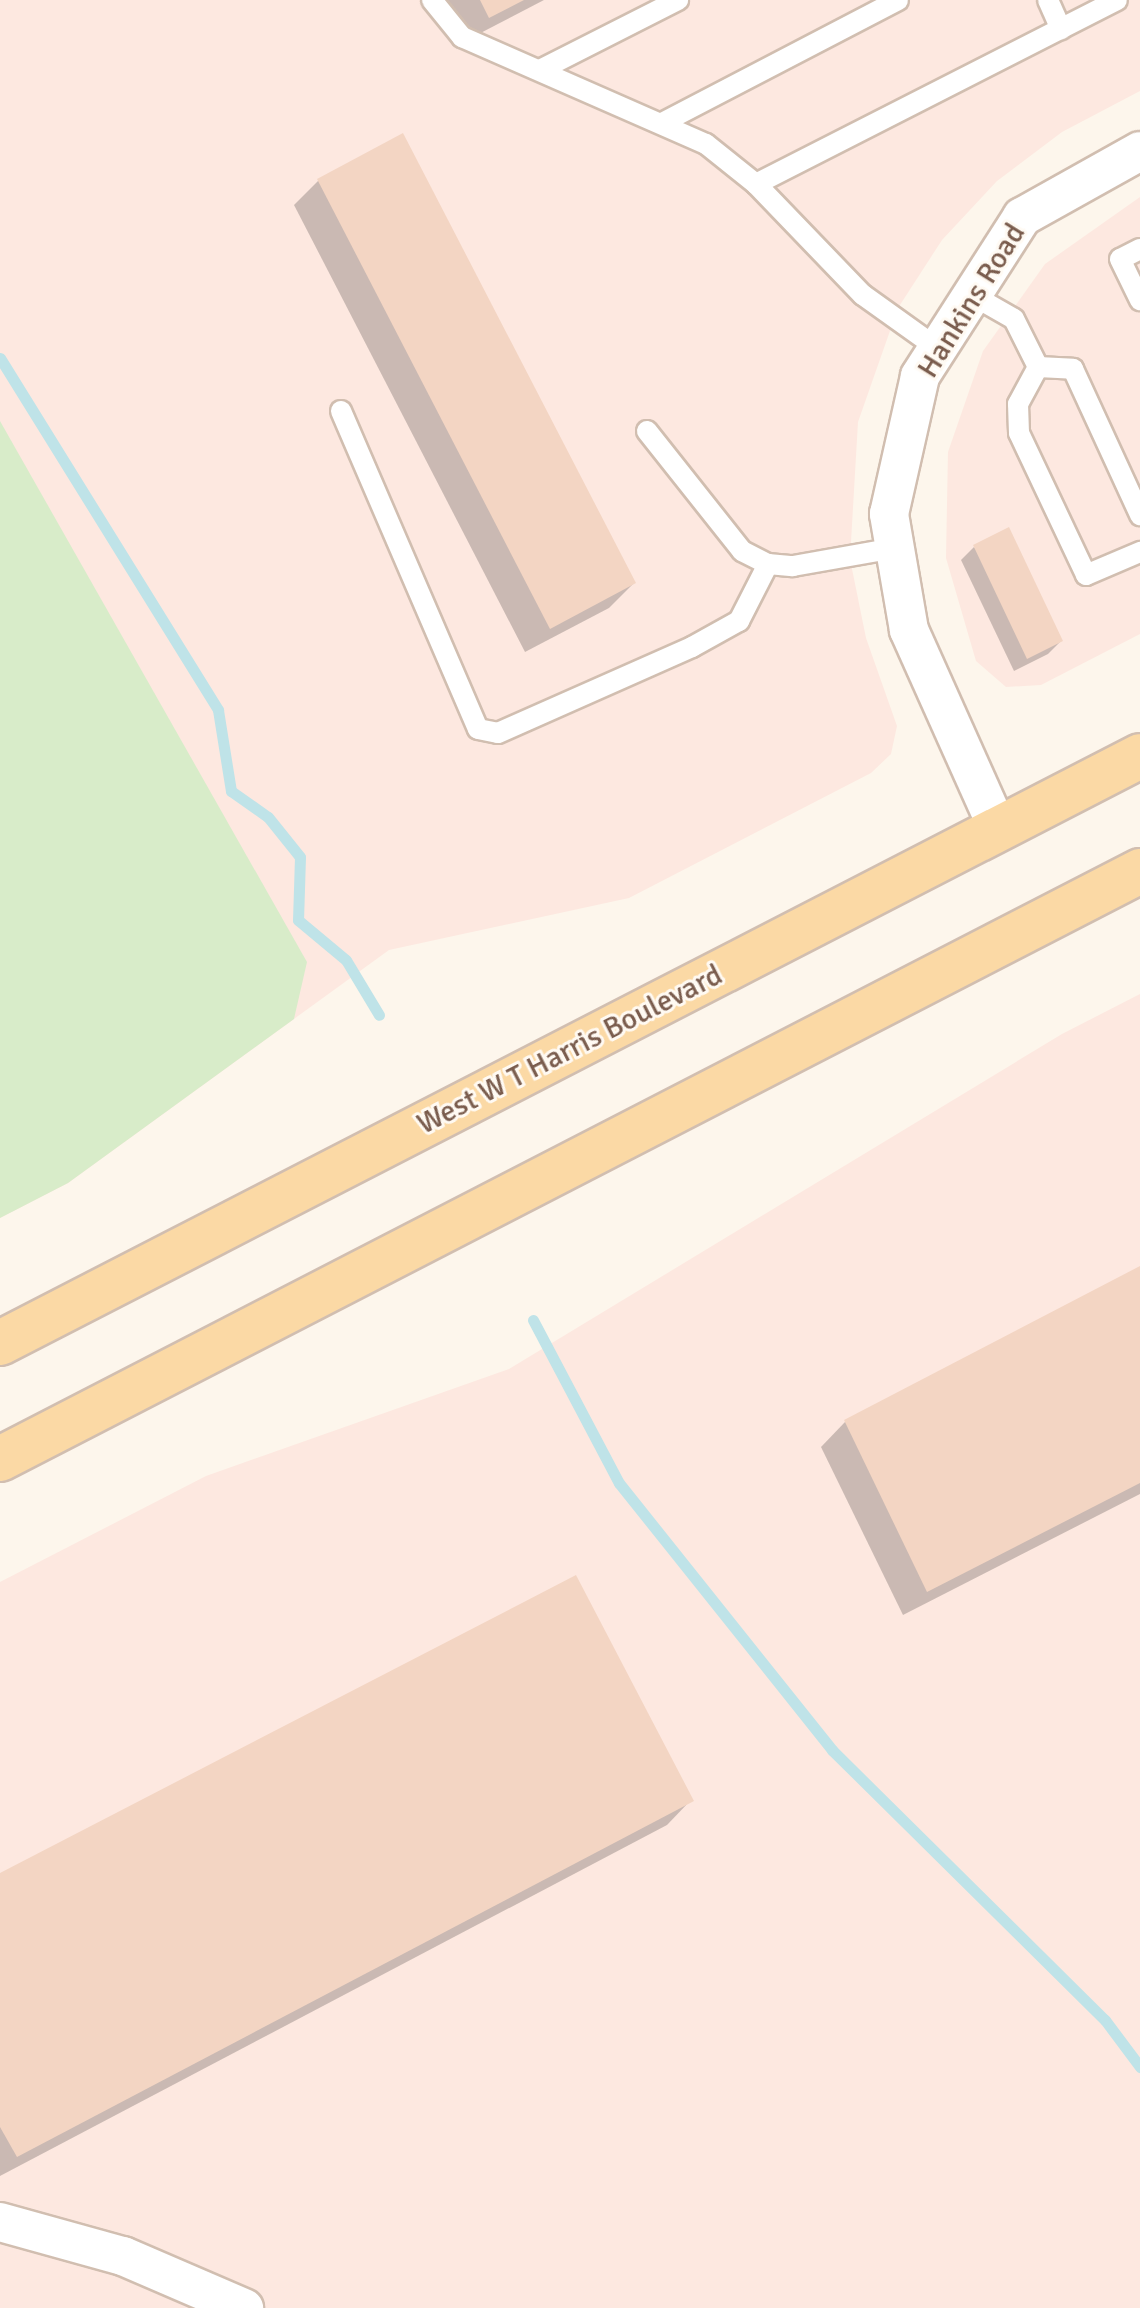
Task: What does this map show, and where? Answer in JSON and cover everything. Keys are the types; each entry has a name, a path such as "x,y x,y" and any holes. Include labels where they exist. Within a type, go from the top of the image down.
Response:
{"main road":[{"name":"West W T Harris Boulevard","path":"0,1343 1140,756"},
{"path":"0,1459 1140,871"}],"street":[{"name":"Hankins Road","path":"998,829 909,630 889,514 920,376 1022,217 1140,151"},
{"path":"0,2222 123,2256 244,2308"}],"lane":[{"path":"432,0 462,37 706,144 756,184 863,295 937,348"},
{"path":"540,70 678,0"},
{"path":"662,123 898,0"},
{"path":"1048,0 1061,29"},
{"path":"756,184 1117,0"},
{"path":"1140,249 1120,259 1140,300"},
{"path":"972,295 1014,319 1038,367"},
{"path":"1038,367 1073,369 1140,515"},
{"path":"1038,367 1018,404 1019,433 1086,575 1140,552"},
{"path":"341,411 478,729 498,733 739,621 768,564"},
{"path":"647,431 742,551 768,564 793,566 895,548"}],"shaded area":[{"path":"0,0 1140,0 1140,91 1062,132 997,181 942,240 898,308 858,422 850,559 866,638 897,726 891,754 871,773 629,898 389,950 68,1183 0,1218"},
{"path":"1140,197 1140,634 1041,685 1006,687 976,661 946,558 948,452 983,351 1045,264"},
{"path":"1140,994 1140,2308 0,2308 0,1582 206,1476 509,1369 1062,1034"}],"green space":[{"path":"0,421 307,962 294,1019 68,1183 0,1218"}],"building":[{"path":"480,0 524,0 489,18"},
{"path":"403,133 636,583 550,629 317,179"},
{"path":"1009,527 1063,641 1027,659 973,545"},
{"path":"1140,1266 1140,1483 927,1592 844,1420"},
{"path":"576,1575 694,1801 17,2157 0,2127 0,1873"}],"waterway":[{"path":"0,358 218,710 231,791 268,817 300,857 298,920 346,960 379,1015"},
{"path":"533,1320 619,1483 832,1750 1105,2020 1140,2067"}]}
